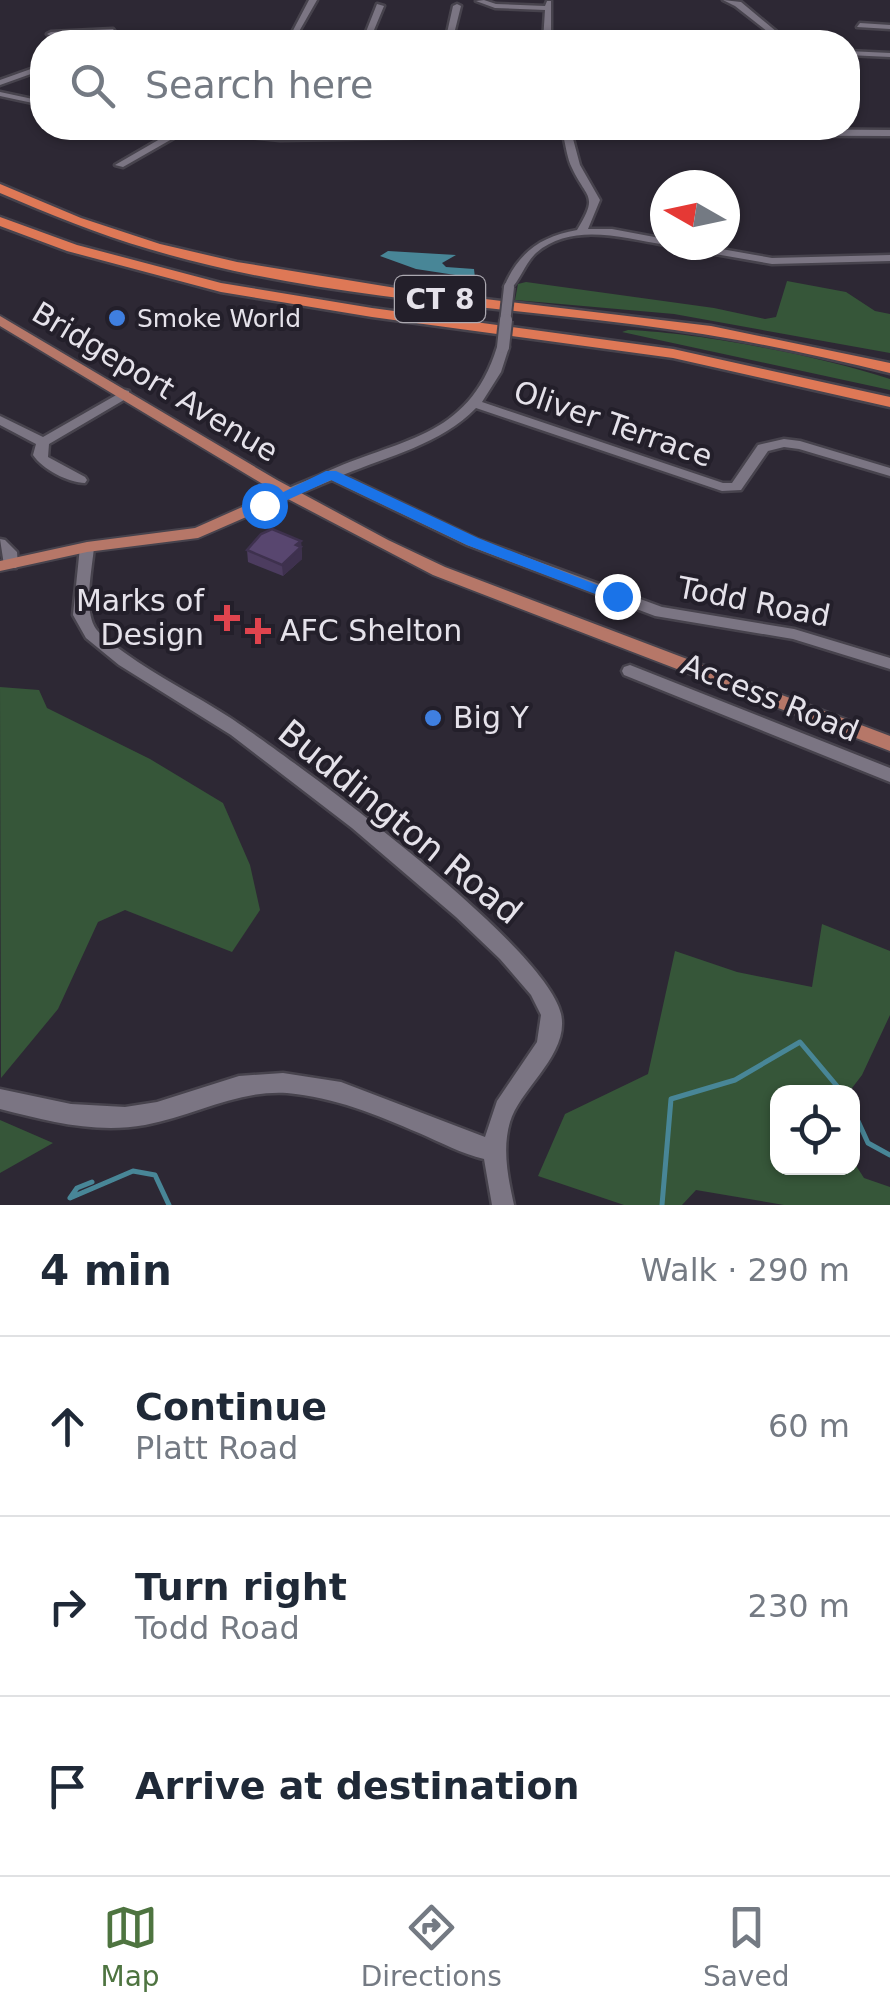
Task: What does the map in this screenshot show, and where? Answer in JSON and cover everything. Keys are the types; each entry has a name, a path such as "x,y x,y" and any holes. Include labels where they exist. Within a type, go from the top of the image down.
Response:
{"highway":[{"name":"CT 8","path":"0,188 106,232 248,267 424,297 690,328 890,368"},
{"name":"CT 8","path":"0,222 77,251 234,291 358,312 698,358 890,402"}],"main road":[{"name":"Bridgeport Avenue","path":"0,320 286,494 367,538 439,571 890,744"},
{"path":"3,554 198,534 286,494"}],"street":[{"path":"297,30 313,0"},
{"path":"727,0 770,30"},
{"path":"480,1 495,6 549,4 547,30"},
{"path":"370,30 380,6"},
{"path":"451,30 457,6"},
{"path":"860,26 890,27"},
{"path":"860,54 890,55"},
{"path":"0,83 30,72"},
{"path":"0,94 30,100"},
{"path":"860,133 890,133"},
{"path":"120,165 163,140"},
{"path":"569,140 575,164 596,196 581,232"},
{"path":"286,494 446,429 476,404 494,377 503,347 509,287 517,268 536,245 581,232 612,232 650,239"},
{"path":"740,256 772,262 890,258"},
{"path":"38,439 120,392"},
{"name":"Oliver Terrace","path":"476,404 722,488 736,487 763,448 784,442 890,472"},
{"path":"0,420 38,439"},
{"path":"38,439 43,460 80,480"},
{"name":"Todd Road","path":"331,474 472,542 660,612 794,634 890,664"},
{"name":"Buddington Road","path":"87,547 82,615 91,634 238,732 442,891 536,982 548,1000 551,1032 543,1052 500,1120 494,1150 502,1205"},
{"name":"Access Road","path":"630,671 890,775"},
{"path":"0,1099 95,1117 142,1116 252,1084 302,1085 347,1092 463,1142 494,1150"}],"green space":[{"path":"787,281 846,292 875,311 890,314 890,353 674,314 515,300 518,284 526,282 714,308 765,319 776,317"},
{"path":"622,332 795,354 890,379 890,390"},
{"path":"0,687 39,690 47,708 150,759 223,803 250,865 260,910 232,952 125,910 98,922 58,1009 1,1078"},
{"path":"822,924 890,951 890,1015 854,1085 770,1085 770,1175 860,1175 860,1172 864,1178 890,1187 890,1205 784,1205 696,1190 682,1205 624,1205 538,1176 565,1114 648,1074 675,951 737,972 812,987"},
{"path":"0,1120 53,1143 0,1173"}],"water":[{"path":"388,251 456,255 442,263 446,267 474,269 475,278 416,269 380,256"}],"building":[{"path":"272,529 301,541 296,545 301,547 282,565 247,550 261,534"}],"waterway":[{"path":"662,1205 671,1099 735,1080 800,1042 836,1085"},
{"path":"860,1126 868,1143 890,1155"},
{"path":"92,1182 77,1188 70,1198 133,1171 155,1175 169,1205"}],"place":[{"name":"Smoke World","path":"117,318"},
{"name":"Marks of Design","path":"227,618"},
{"name":"AFC Shelton","path":"258,631"},
{"name":"Big Y","path":"433,718"}],"route":[{"path":"264,505 331,474 472,542 617,596"}]}
